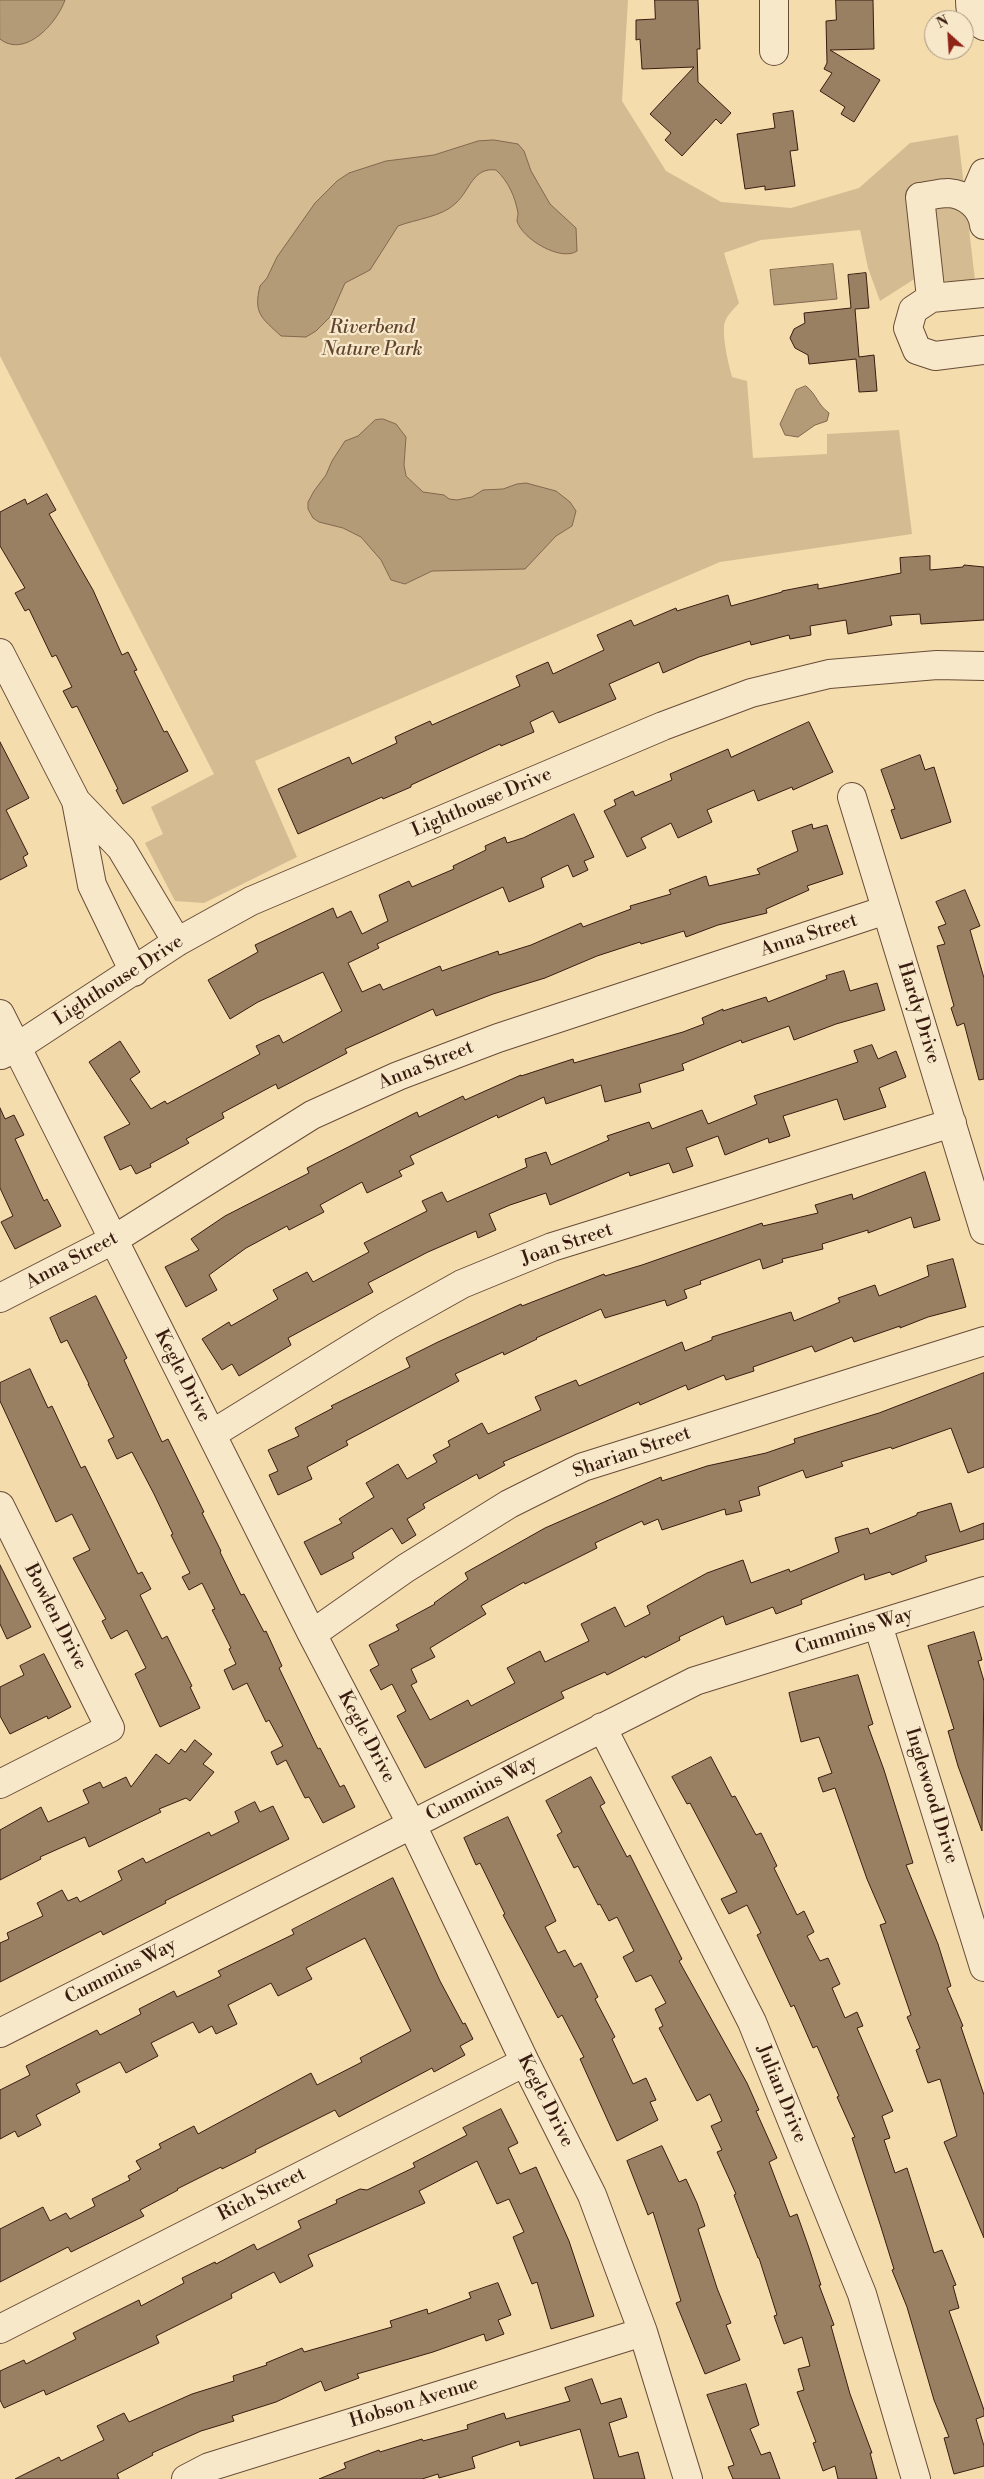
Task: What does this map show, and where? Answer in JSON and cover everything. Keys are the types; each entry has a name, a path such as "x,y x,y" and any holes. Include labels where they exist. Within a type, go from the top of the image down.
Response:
{"street":[{"path":"774,0 774,50"},
{"path":"970,0 970,12 976,22 984,26"},
{"path":"972,201 984,173"},
{"path":"931,298 920,197 949,193 972,201 983,218 984,225"},
{"path":"984,293 931,298 913,310 908,328 917,350 935,356 984,350"},
{"path":"0,653 76,801 92,885 134,972"},
{"name":"Lighthouse Drive","path":"9,1052 134,972 177,942 251,901 663,726 751,693 830,674 937,665 984,666"},
{"name":"Hardy Drive","path":"852,797 984,1230"},
{"path":"76,801 121,848 177,942"},
{"path":"92,885 112,872 130,864"},
{"name":"Anna Street","path":"0,1298 113,1240 312,1115 398,1076 498,1038 886,910"},
{"name":"Kegle Drive","path":"0,1014 9,1052 113,1240 312,1634 412,1825 524,2062 592,2195 643,2332 688,2479"},
{"name":"Joan Street","path":"212,1434 387,1326 462,1284 552,1248 952,1123"},
{"name":"Sharian Street","path":"312,1634 406,1568 501,1509 583,1467 984,1340"},
{"name":"Bowlen Drive","path":"0,1506 9,1550 110,1728 0,1784"},
{"name":"Cummins Way","path":"0,2033 695,1681 984,1591"},
{"name":"Inglewood Drive","path":"878,1625 984,1967"},
{"name":"Julian Drive","path":"602,1728 752,2022 862,2294 916,2479"},
{"name":"Rich Street","path":"0,2329 524,2062"},
{"name":"Hobson Avenue","path":"186,2479 209,2467 643,2332"}],"green space":[{"name":"Riverbend Nature Park","path":"0,0 628,0 622,101 666,171 721,202 791,208 859,188 910,143 958,135 975,280 962,283 916,278 880,301 868,268 860,230 761,240 724,253 739,303 726,320 724,326 725,345 732,377 747,381 753,458 827,454 827,434 899,430 912,534 720,562 255,761 297,857 204,903 175,901 145,843 163,834 151,807 214,774 0,356"}],"shaded area":[{"path":"0,0 65,0 48,28 39,36 20,45 10,44 0,39"},
{"path":"494,140 518,144 524,151 531,171 550,204 576,228 577,251 570,254 552,251 526,235 517,221 517,207 508,185 496,170 488,170 477,176 461,198 444,212 398,226 370,270 345,283 330,317 316,331 306,337 281,336 264,320 258,303 260,286 267,278 277,257 315,203 337,181 349,173 386,161 434,155 478,141"},
{"path":"833,264 837,299 774,305 770,270"},
{"path":"806,386 829,413 827,421 815,425 798,437 785,435 780,424 796,390"},
{"path":"383,419 396,424 406,437 404,465 406,476 423,492 444,495 449,499 457,500 472,497 483,490 503,489 526,483 556,491 570,502 576,511 572,526 556,536 525,569 432,571 405,584 391,580 381,560 361,537 343,528 319,522 313,518 308,509 308,502 345,441 358,436 375,420"}],"building":[{"path":"655,0 698,0 700,49 697,49 698,82 731,113 721,124 716,119 682,156 665,140 671,133 650,114 694,67 642,69 640,39 636,40 636,20 655,19"},
{"path":"836,0 873,0 874,49 830,50 880,80 854,122 841,114 845,107 820,91 832,73 824,69 827,63 826,21 836,20"},
{"path":"793,111 798,150 790,151 795,186 765,190 765,186 745,189 737,134 775,128 773,114"},
{"path":"866,273 869,308 855,309 859,357 874,355 877,391 859,392 856,359 809,364 808,355 795,348 790,338 794,329 805,323 804,313 851,308 848,275"},
{"path":"47,494 56,510 49,514 93,590 122,655 128,652 137,670 134,671 164,732 167,731 188,771 123,804 116,790 118,789 77,706 72,708 63,691 72,687 56,655 52,657 29,609 25,611 15,593 25,588 0,546 0,512 25,499 27,504"},
{"path":"930,556 930,570 963,567 964,565 984,567 984,620 921,624 920,614 890,616 892,625 848,634 846,620 810,626 811,635 790,639 789,635 751,645 750,641 699,657 663,673 659,662 609,684 616,699 559,723 553,711 530,722 534,732 501,746 500,744 411,785 411,787 383,799 382,797 298,834 278,789 349,757 352,764 397,743 395,737 430,721 432,725 520,686 516,676 548,662 553,674 604,650 597,635 631,620 634,626 676,608 677,611 728,595 731,606 782,591 818,584 818,589 901,573 900,558"},
{"path":"809,722 833,772 793,790 792,787 758,801 754,790 707,810 712,822 678,838 671,823 641,838 646,848 627,857 604,811 616,805 614,800 633,791 635,796 672,780 670,774 728,749 731,757"},
{"path":"0,742 29,798 6,810 28,854 23,857 27,866 0,880"},
{"path":"920,755 925,770 934,767 951,822 901,839 891,810 895,809 881,770"},
{"path":"574,814 594,857 584,861 588,870 573,877 568,865 541,878 544,887 509,902 503,887 377,944 379,948 348,963 362,992 380,984 383,990 440,966 442,971 498,951 499,955 531,945 581,923 583,927 631,909 630,906 671,894 669,890 706,876 709,886 760,874 757,869 798,851 792,831 812,824 813,829 827,825 843,874 807,886 809,890 766,909 767,913 718,925 686,937 684,931 641,944 640,942 597,956 545,978 493,994 436,1016 433,1009 345,1049 347,1053 278,1089 276,1084 222,1113 224,1118 186,1139 189,1143 150,1164 151,1167 136,1174 131,1165 120,1170 104,1137 130,1124 89,1062 120,1041 140,1072 130,1079 151,1109 165,1101 167,1104 260,1054 256,1046 279,1035 283,1043 342,1011 323,972 258,1002 230,1019 208,980 258,952 255,945 333,908 337,918 351,911 362,934 388,921 379,895 409,881 412,887 454,869 453,866 486,850 485,846 505,837 507,843 523,838"},
{"path":"965,890 980,926 970,930 984,978 984,1079 979,1080 964,1023 957,1026 951,1008 954,1006 937,946 945,944 938,927 946,924 936,902"},
{"path":"844,971 850,991 877,983 885,1010 836,1024 794,1040 789,1026 742,1043 741,1040 682,1064 684,1070 639,1084 641,1092 605,1102 601,1085 546,1104 544,1097 498,1118 497,1115 410,1156 414,1164 399,1171 402,1176 367,1193 362,1182 320,1205 324,1212 289,1230 287,1226 246,1248 209,1275 217,1290 186,1307 165,1267 199,1250 191,1239 225,1216 309,1173 307,1168 417,1112 419,1117 463,1096 465,1100 521,1075 573,1059 574,1063 683,1032 704,1024 702,1018 723,1009 723,1011 766,997 768,1002 827,979 826,976"},
{"path":"872,1045 878,1059 896,1051 906,1077 879,1088 886,1107 844,1120 837,1099 783,1116 790,1136 769,1143 768,1138 725,1155 718,1136 686,1148 693,1166 673,1173 669,1163 630,1176 629,1172 550,1205 546,1193 510,1205 489,1214 496,1230 478,1238 476,1231 428,1252 368,1283 373,1292 288,1338 291,1345 239,1376 232,1364 222,1370 202,1339 229,1322 231,1326 278,1299 273,1290 307,1272 313,1282 369,1252 364,1243 427,1211 422,1201 442,1192 447,1202 527,1167 525,1159 546,1152 551,1165 609,1140 607,1136 649,1122 652,1129 702,1110 708,1124 757,1104 754,1096 858,1062 854,1051"},
{"path":"0,1108 5,1119 14,1115 24,1135 15,1139 44,1201 47,1199 61,1226 15,1249 1,1222 13,1216 0,1188"},
{"path":"925,1172 940,1220 914,1228 911,1217 868,1233 868,1230 822,1244 823,1249 782,1259 783,1262 763,1269 760,1259 700,1281 701,1284 684,1290 687,1298 667,1306 665,1300 605,1318 601,1309 536,1338 504,1355 503,1352 455,1374 459,1381 346,1441 348,1445 307,1467 312,1479 278,1495 269,1475 278,1471 268,1450 299,1436 295,1428 333,1408 331,1406 410,1367 406,1358 438,1342 521,1304 522,1306 604,1274 605,1276 642,1265 762,1223 763,1226 818,1213 815,1205 852,1194 853,1199"},
{"path":"953,1259 966,1307 928,1317 854,1342 852,1337 815,1352 812,1346 753,1367 754,1371 726,1380 724,1375 688,1390 686,1385 640,1405 639,1402 503,1462 505,1465 479,1479 477,1474 423,1504 425,1508 407,1519 416,1535 402,1544 392,1528 352,1553 354,1558 321,1575 304,1542 342,1523 339,1519 374,1497 366,1483 398,1464 407,1479 437,1462 433,1455 450,1446 448,1441 482,1423 488,1434 541,1410 535,1397 576,1380 579,1386 682,1342 685,1351 712,1340 712,1337 791,1312 794,1321 840,1302 838,1298 875,1285 879,1296 929,1276 927,1266"},
{"path":"96,1296 127,1358 124,1360 162,1442 168,1439 204,1512 202,1513 241,1595 244,1594 264,1632 266,1631 282,1666 279,1668 318,1749 320,1748 340,1787 344,1785 355,1807 323,1823 309,1797 305,1798 286,1760 277,1765 271,1752 283,1746 269,1720 266,1722 247,1683 233,1690 224,1670 236,1664 229,1649 231,1648 212,1610 215,1609 202,1583 189,1590 182,1577 190,1573 171,1535 173,1534 154,1494 132,1452 117,1459 108,1440 114,1437 89,1384 67,1340 61,1343 50,1318"},
{"path":"30,1369 48,1408 52,1406 81,1468 85,1466 138,1574 142,1572 151,1589 140,1595 162,1639 167,1636 192,1686 190,1687 200,1708 160,1727 135,1674 146,1668 127,1630 111,1639 102,1621 106,1619 73,1558 90,1550 72,1514 56,1522 0,1401 0,1383"},
{"path":"984,1373 984,1467 968,1473 951,1428 892,1449 891,1447 841,1462 843,1466 806,1478 803,1470 758,1487 760,1495 739,1501 742,1511 726,1515 725,1509 662,1530 658,1519 644,1525 642,1521 595,1543 597,1548 525,1584 524,1582 481,1606 486,1614 430,1648 435,1657 411,1669 417,1682 411,1685 430,1720 468,1700 471,1706 515,1683 507,1668 540,1651 545,1662 589,1641 581,1624 615,1607 625,1627 650,1614 647,1606 707,1573 743,1560 751,1583 789,1569 790,1572 839,1552 835,1538 868,1528 870,1534 917,1515 917,1513 951,1503 960,1532 984,1523 984,1539 925,1556 927,1561 892,1575 890,1572 865,1580 864,1574 801,1600 802,1604 776,1614 773,1607 726,1625 723,1616 679,1637 680,1640 645,1658 644,1656 607,1675 605,1672 561,1692 564,1698 425,1768 397,1716 406,1711 392,1684 381,1690 370,1670 379,1665 369,1645 399,1630 396,1625 435,1604 468,1579 465,1573 545,1528 661,1477 662,1481 707,1466 766,1453 795,1443 794,1439 879,1413"},
{"path":"0,1565 31,1627 7,1639 0,1624"},
{"path":"974,1632 982,1660 978,1661 984,1681 982,1831 958,1766 948,1731 954,1729 928,1646"},
{"path":"44,1654 71,1707 48,1719 47,1716 10,1734 0,1716 0,1687 24,1675 20,1666"},
{"path":"858,1675 873,1724 868,1726 913,1863 906,1865 938,1944 951,1986 947,1988 963,2026 961,2027 984,2095 984,2238 944,2142 957,2136 940,2079 928,2083 916,2050 920,2048 907,2017 911,2015 880,1925 886,1923 867,1879 835,1788 823,1792 818,1778 832,1773 819,1737 801,1742 789,1693"},
{"path":"195,1740 212,1754 203,1764 214,1772 190,1801 186,1798 159,1809 161,1812 89,1847 85,1837 40,1857 41,1859 0,1880 0,1830 41,1807 48,1822 89,1803 83,1790 100,1782 103,1788 126,1777 131,1787 156,1754 169,1764 181,1749 185,1752"},
{"path":"711,1757 732,1797 735,1796 756,1835 761,1833 777,1866 774,1868 797,1915 804,1911 814,1932 807,1936 820,1961 828,1958 840,1984 832,1988 845,2018 857,2012 863,2026 857,2028 893,2111 882,2116 890,2138 884,2140 895,2173 907,2168 934,2253 942,2250 956,2285 953,2286 959,2308 949,2311 984,2410 984,2416 976,2419 984,2446 984,2466 954,2474 944,2438 949,2437 934,2400 907,2307 892,2270 894,2269 852,2138 855,2137 837,2097 839,2096 817,2046 813,2048 794,2005 791,2007 757,1935 761,1933 747,1905 729,1914 721,1899 737,1892 690,1803 687,1804 672,1777"},
{"path":"591,1777 605,1803 600,1806 627,1857 630,1855 682,1959 679,1961 747,2083 759,2110 756,2111 777,2158 769,2162 790,2217 797,2214 809,2248 821,2285 819,2285 834,2325 831,2326 850,2394 872,2453 870,2453 877,2479 838,2479 835,2466 823,2471 813,2443 816,2442 797,2392 804,2390 798,2369 810,2366 802,2337 784,2344 774,2316 777,2315 759,2258 734,2195 736,2194 717,2152 722,2150 711,2126 722,2121 710,2094 697,2101 659,2028 663,2026 655,2009 666,2003 651,1975 636,1982 623,1957 634,1951 617,1917 609,1921 600,1904 598,1905 578,1866 574,1868 557,1835 562,1832 546,1801"},
{"path":"255,1802 260,1812 273,1806 289,1839 165,1901 166,1903 103,1935 101,1931 0,1982 0,1943 9,1939 7,1933 43,1916 37,1903 62,1890 68,1901 77,1897 80,1902 122,1880 118,1871 143,1858 146,1863 209,1832 211,1836 239,1822 235,1812"},
{"path":"508,1817 556,1921 545,1927 558,1953 565,1950 574,1967 581,1963 598,1997 595,1999 615,2037 612,2039 633,2084 646,2078 656,2100 650,2102 658,2120 617,2141 580,2059 584,2057 562,2015 558,2018 503,1915 505,1914 480,1863 476,1865 464,1838"},
{"path":"393,1878 440,1981 473,2039 460,2046 465,2055 434,2072 432,2068 339,2117 335,2110 255,2150 256,2152 222,2169 221,2167 177,2189 140,2210 144,2216 71,2252 68,2247 0,2282 0,2229 43,2207 50,2221 66,2213 70,2219 95,2206 92,2199 130,2180 128,2176 141,2169 136,2161 161,2148 159,2144 194,2126 198,2134 311,2073 317,2085 362,2062 360,2058 411,2031 365,1938 306,1968 312,1979 278,1996 271,1983 228,2005 237,2024 216,2034 212,2026 199,2033 193,2022 151,2043 158,2056 126,2073 120,2062 76,2084 80,2092 36,2115 41,2125 18,2137 15,2131 0,2139 0,2090 30,2075 26,2066 97,2030 100,2035 141,2014 139,2009 174,1991 177,1997 221,1976 218,1971 294,1934 292,1930"},
{"path":"501,2109 518,2143 508,2148 520,2174 536,2167 569,2241 594,2316 551,2329 537,2282 532,2284 513,2237 524,2232 509,2199 497,2204 477,2161 419,2191 425,2203 308,2255 313,2266 280,2283 274,2272 231,2294 232,2298 156,2336 159,2343 46,2395 44,2390 4,2408 0,2400 0,2371 24,2360 26,2364 76,2339 73,2333 139,2300 141,2306 184,2283 182,2278 215,2262 216,2264 254,2244 257,2250 301,2228 298,2221 337,2203 336,2200 360,2189 367,2190 415,2167 413,2163 467,2135 463,2128"},
{"path":"662,2146 679,2182 686,2179 697,2203 705,2226 698,2229 717,2288 731,2323 726,2325 740,2360 705,2374 676,2303 681,2301 653,2212 648,2215 627,2161"},
{"path":"498,2283 511,2315 498,2320 504,2334 486,2341 484,2334 433,2352 357,2374 359,2378 325,2391 321,2381 276,2402 232,2416 234,2421 201,2431 152,2453 153,2455 117,2474 119,2479 15,2479 59,2457 61,2461 104,2440 97,2426 124,2413 129,2422 192,2394 234,2381 233,2376 267,2365 266,2363 302,2348 304,2352 392,2327 390,2321 427,2309 428,2314 471,2298 469,2293"},
{"path":"592,2379 601,2404 621,2398 627,2417 609,2423 619,2457 638,2452 645,2479 594,2479 580,2429 520,2446 519,2441 472,2457 475,2468 439,2478 438,2474 422,2479 319,2479 346,2468 344,2463 379,2450 380,2452 422,2439 423,2441 468,2429 467,2425 504,2413 506,2419 570,2401 565,2388"},
{"path":"746,2384 759,2425 750,2429 761,2455 770,2452 780,2479 733,2479 728,2467 734,2465 707,2395"}]}
